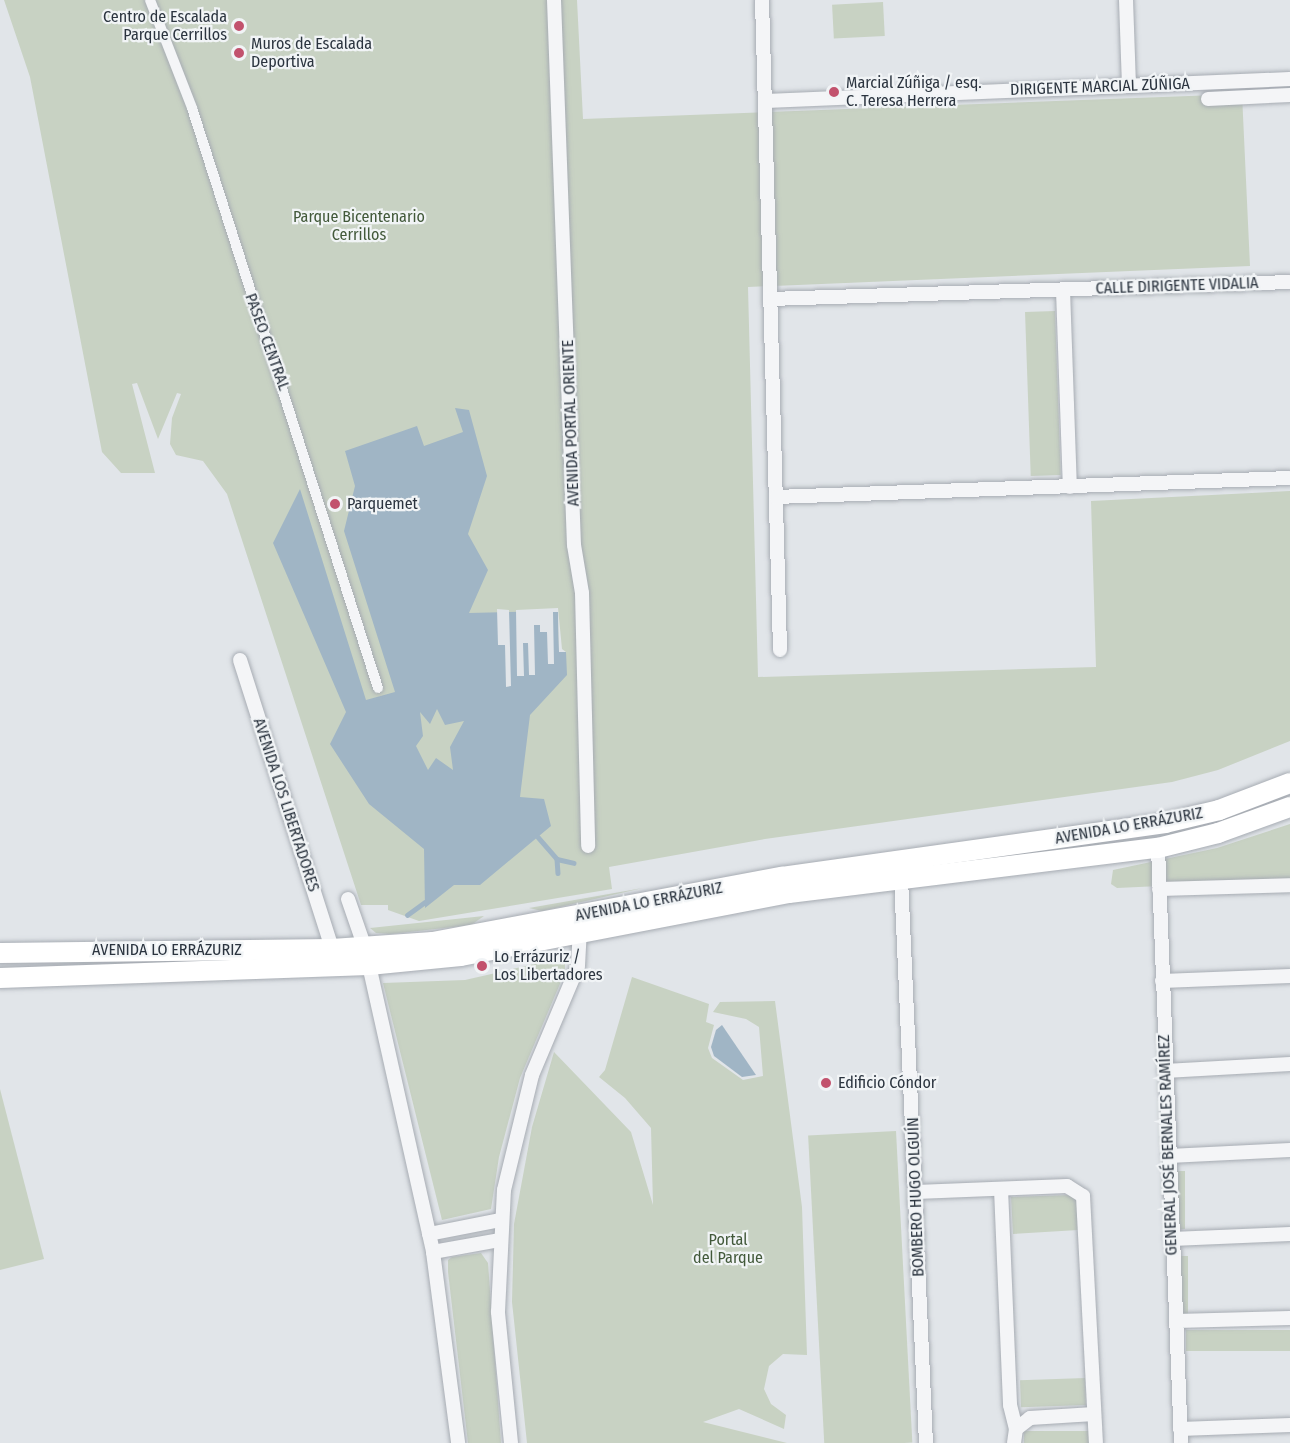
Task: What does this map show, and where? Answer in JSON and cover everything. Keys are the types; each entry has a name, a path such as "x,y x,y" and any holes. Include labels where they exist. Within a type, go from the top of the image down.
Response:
{"main road":[{"name":"AVENIDA LO ERRÁZURIZ","path":"0,953 332,949 367,956 815,871 1165,823 1219,810 1290,783"},
{"name":"AVENIDA LO ERRÁZURIZ","path":"0,978 367,956 460,956 789,893 1158,848 1218,833 1290,807"}],"street":[{"name":"PASEO CENTRAL","path":"150,0 192,108 378,688"},
{"name":"AVENIDA PORTAL ORIENTE","path":"555,0 574,545 582,593 588,846"},
{"path":"762,0 780,650"},
{"path":"1126,0 1129,86"},
{"name":"DIRIGENTE MARCIAL ZÚÑIGA","path":"766,101 1290,79"},
{"path":"1208,99 1290,95"},
{"name":"CALLE DIRIGENTE VIDALIA","path":"770,299 1290,282"},
{"path":"1063,290 1070,487"},
{"path":"776,497 1290,478"},
{"name":"AVENIDA LOS LIBERTADORES","path":"240,660 332,949"},
{"name":"GENERAL JOSÉ BERNALES RAMÍREZ","path":"1158,848 1161,981 1181,1443"},
{"name":"BOMBERO HUGO OLGUÍN","path":"902,878 926,1443"},
{"path":"1159,889 1290,885"},
{"path":"348,898 367,956 433,1252 458,1443"},
{"path":"511,1443 498,1312 500,1220 523,1104 542,1046 578,966 580,933"},
{"path":"1161,981 1290,976"},
{"path":"1165,1071 1290,1064"},
{"path":"1169,1156 1290,1150"},
{"path":"916,1192 1067,1186 1080,1191 1086,1206 1096,1443"},
{"path":"1001,1188 1010,1405 1015,1436"},
{"path":"429,1234 500,1220"},
{"path":"1172,1239 1290,1234"},
{"path":"433,1252 499,1240"},
{"path":"1176,1321 1290,1318"},
{"path":"1015,1436 1030,1418 1094,1414"},
{"path":"1180,1429 1290,1425"}],"green space":[{"name":"Parque Bicentenario Cerrillos","path":"4,0 577,0 583,119 1242,94 1250,266 748,287 758,677 1096,667 1091,501 1290,491 1290,741 1218,770 1172,782 765,839 609,867 612,889 419,921 388,910 388,905 361,905 227,494 203,461 176,455 170,444 172,418 181,394 177,393 158,439 137,383 132,384 155,473 121,473 102,452 30,77"},
{"path":"883,2 885,36 834,39 832,5"},
{"path":"1055,311 1061,475 1031,476 1025,312"},
{"path":"1290,824 1290,880 1117,888 1111,884 1113,870 1217,848"},
{"path":"643,888 542,911 529,908"},
{"path":"484,916 471,925 391,934 376,933 370,928"},
{"path":"565,957 565,972 520,1078 499,1157 491,1209 442,1220 383,983 465,980"},
{"name":"Portal del Parque","path":"632,977 709,1004 706,1022 714,1025 708,1048 712,1058 743,1080 763,1076 759,1027 746,1019 713,1012 720,1002 775,1001 802,1207 807,1355 783,1354 769,1366 764,1389 771,1404 786,1415 784,1429 739,1409 703,1422 787,1443 527,1443 512,1302 514,1224 532,1127 554,1052 631,1132 653,1205 651,1128 625,1098 599,1077 605,1070"},
{"path":"0,1089 44,1259 0,1270"},
{"path":"896,1131 912,1443 824,1443 808,1136"},
{"path":"1177,1171 1185,1171 1185,1229 1177,1229"},
{"path":"1073,1195 1079,1202 1078,1230 1013,1234 1011,1197"},
{"path":"481,1253 488,1263 501,1443 468,1443 448,1272 448,1260 452,1257"},
{"path":"1180,1256 1188,1256 1188,1314 1180,1314"},
{"path":"1186,1330 1290,1330 1290,1351 1186,1351"},
{"path":"1085,1378 1086,1405 1021,1407 1020,1380"},
{"path":"1024,1431 1089,1431 1089,1443 1024,1443"}],"water":[{"path":"455,408 469,410 487,476 468,534 488,570 469,613 558,611 559,652 566,652 567,675 530,715 520,797 544,799 551,826 480,885 454,885 425,908 424,849 369,804 330,744 346,712 273,543 300,489 366,700 395,692 344,531 355,486 345,451 417,426 424,446 463,432","holes":["437,709 445,725 464,721 450,747 453,770 436,758 428,770 416,746 423,736 420,712 430,724"]},
{"path":"722,1025 756,1075 742,1077 714,1056 711,1047 716,1030"}],"pier":[{"path":"558,608 562,649 566,652 559,652 558,612 553,612 554,664 548,664 547,632 540,632 540,625 534,625 535,675 529,675 528,643 523,643 524,676 517,676 516,610"},
{"path":"497,609 509,610 511,686 506,687 505,645 498,645"}],"waterway":[{"path":"538,837 557,859 574,863"},
{"path":"557,859 558,873"},
{"path":"407,915 425,902"}],"place":[{"name":"Centro de Escalada Parque Cerrillos","path":"239,26"},
{"name":"Muros de Escalada Deportiva","path":"239,53"},
{"name":"Marcial Zúñiga / esq. C. Teresa Herrera","path":"834,92"},
{"name":"Parquemet","path":"335,504"},
{"name":"Lo Errázuriz / Los Libertadores","path":"482,966"},
{"name":"Edificio Cóndor","path":"826,1083"}]}
